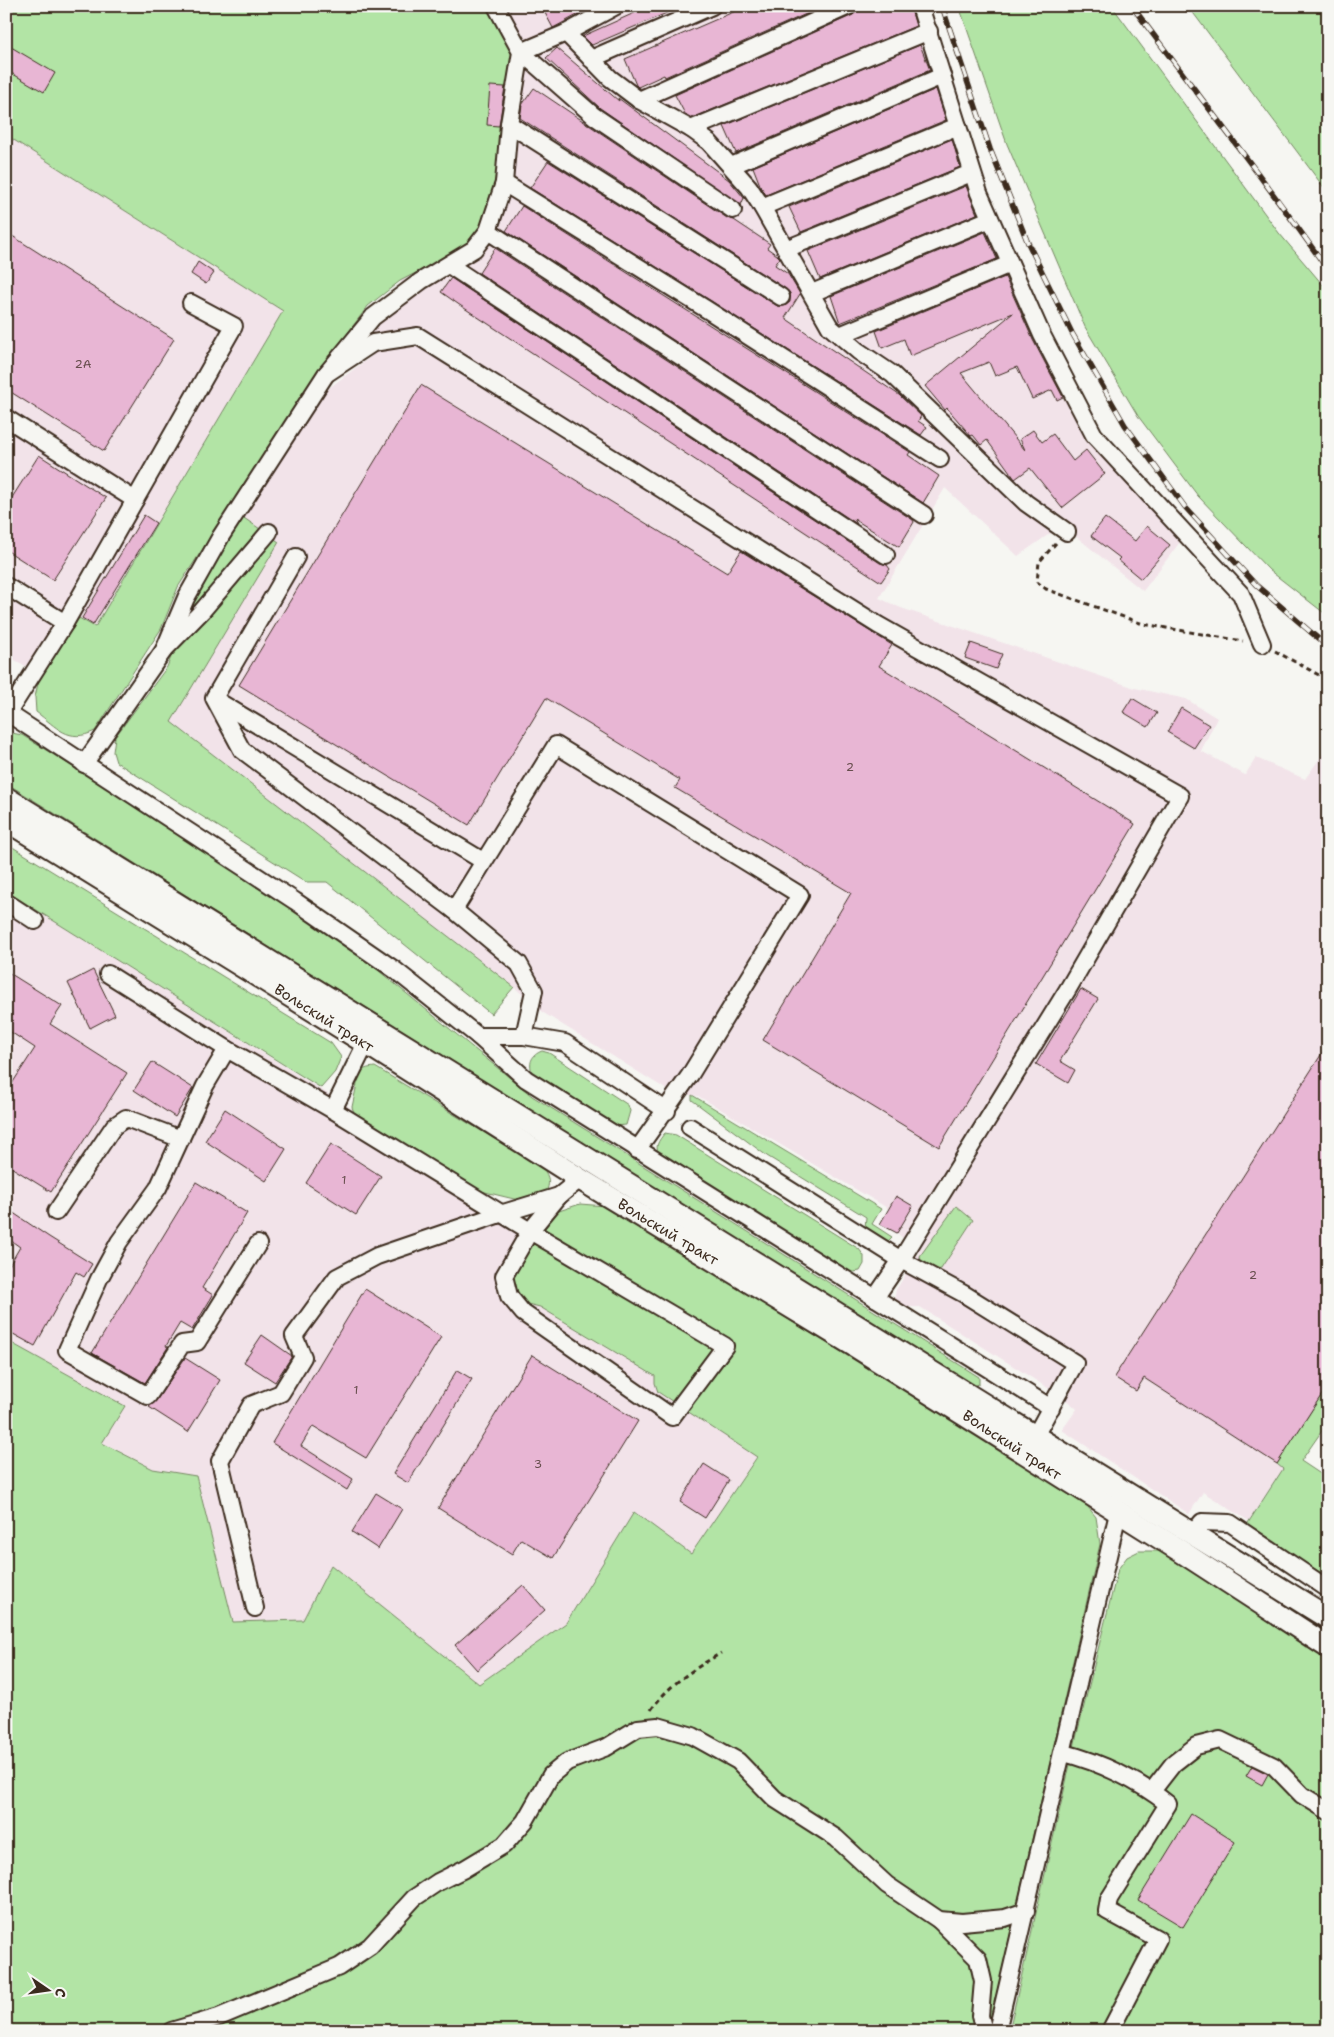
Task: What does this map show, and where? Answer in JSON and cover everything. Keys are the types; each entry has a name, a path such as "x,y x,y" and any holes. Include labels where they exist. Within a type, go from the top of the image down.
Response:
{"main road":[{"name":"Вольский тракт","path":"6,798 1328,1618"},
{"name":"Вольский тракт","path":"6,820 366,1043 580,1179 847,1341 1179,1550 1328,1647"}],"street":[{"path":"496,6 521,52 594,116 733,210"},
{"path":"521,52 566,33 616,6"},
{"path":"591,58 712,6"},
{"path":"639,100 849,6"},
{"path":"920,6 929,30 971,173 1042,335 1094,435 1241,594 1262,644"},
{"path":"691,129 929,30"},
{"path":"566,33 610,78 639,100 691,129 709,142 731,166 762,206 830,327 858,351 892,374 1026,503 1067,532"},
{"path":"164,650 186,598 221,536 326,374 373,317 420,281 450,265 474,249 488,231 504,184 509,124 521,52"},
{"path":"731,166 942,76"},
{"path":"509,124 782,297"},
{"path":"762,206 958,126"},
{"path":"786,249 971,173"},
{"path":"504,184 706,309 940,459"},
{"path":"812,293 990,219"},
{"path":"488,231 924,515"},
{"path":"840,335 1010,264"},
{"path":"450,265 886,555"},
{"path":"191,303 234,326 64,623 7,714 295,901 395,970 478,1036 526,1079 1052,1408"},
{"path":"326,374 373,343 418,336 878,625 1180,796 1068,989 901,1260 875,1298"},
{"path":"6,418 135,500"},
{"path":"84,764 164,650 202,611 269,532"},
{"path":"214,698 296,558"},
{"path":"6,586 64,623"},
{"path":"214,698 483,861"},
{"path":"214,698 242,750 454,910 519,964 534,991 524,1036"},
{"path":"454,910 556,745 800,895 667,1111 637,1150"},
{"path":"6,902 35,921"},
{"path":"108,974 227,1049 333,1110 500,1214 530,1231 724,1346 672,1417 523,1313 509,1296 504,1276 530,1231 559,1196 580,1179"},
{"path":"478,1036 524,1036 565,1043 667,1111"},
{"path":"333,1110 366,1043"},
{"path":"227,1049 205,1086 158,1188 120,1242 99,1279 67,1350 148,1396 182,1344 197,1342 258,1244"},
{"path":"56,1212 114,1126 126,1118 181,1139"},
{"path":"690,1127 901,1260 964,1294 1075,1363 1035,1436"},
{"path":"255,1608 220,1462 251,1405 281,1393 303,1357 294,1336 337,1277 377,1256 559,1196"},
{"path":"997,2031 1064,1753 1118,1513"},
{"path":"1192,1534 1202,1522 1230,1523 1328,1589"},
{"path":"171,2031 219,2017 339,1966 370,1946 414,1898 438,1882 464,1870 504,1845 525,1822 551,1775 567,1762 607,1747 638,1728 658,1726 693,1736 738,1761 774,1799 836,1838 887,1885 939,1920 978,1958 983,1981 980,2016 984,2031"},
{"path":"1152,1792 1174,1764 1196,1746 1220,1740 1274,1766 1302,1794 1328,1812"},
{"path":"1064,1753 1083,1758 1152,1792 1168,1804 1109,1899 1107,1911 1158,1939 1110,2031"},
{"path":"939,1920 962,1922 1005,1918 1026,1910"}],"path":[{"path":"1067,532 1039,562 1037,582 1046,589 1143,624 1262,644 1328,680"},
{"path":"638,1728 660,1698 685,1675 721,1653"}],"shaded area":[{"path":"488,6 924,6 985,200 1101,452 1180,542 1143,591 1062,525 1018,556 945,488 879,598 901,608 1135,688 1186,699 1217,718 1201,751 1245,775 1256,758 1305,779 1328,747 1328,1385 1285,1451 1310,1467 1271,1535 1203,1492 1189,1514 1062,1430 1077,1409 1065,1399 920,1307 904,1307 894,1300 896,1290 919,1252 897,1233 880,1224 889,1209 698,1096 672,1093 542,1012 514,987 170,722 279,542 241,516 317,397 373,355 367,333 412,295 400,281 487,236 513,51"},
{"path":"6,135 283,311 95,627 40,674 6,655"},
{"path":"6,895 41,913 541,1228 523,1303 540,1307 655,1376 658,1392 757,1456 691,1554 634,1512 566,1623 479,1684 331,1566 303,1620 233,1622 196,1476 153,1469 102,1442 124,1406 6,1340"}],"green space":[{"path":"6,6 488,6 513,51 487,236 400,281 368,306 311,382 178,587 161,629 95,731 77,736 63,732 36,712 35,697 40,674 79,618 95,627 283,311 6,135"},
{"path":"959,6 1112,6 1279,233 1328,291 1328,616 1269,570 1198,496 1138,416 1085,327 1007,144"},
{"path":"1188,6 1328,6 1328,193"},
{"path":"241,516 279,542 171,722 514,987 491,1014 327,882 306,882 116,762 113,752 115,737 167,667 194,599"},
{"path":"12,733 22,735 285,900 368,962 532,1096 979,1377 979,1384 973,1386 6,783 6,735"},
{"path":"6,843 331,1043 341,1057 335,1072 321,1088 6,891"},
{"path":"542,1051 549,1053 628,1105 630,1111 626,1125 614,1126 533,1074 531,1063 533,1057"},
{"path":"375,1067 543,1168 548,1180 545,1194 532,1200 514,1199 481,1191 355,1115 352,1107 359,1075 366,1069"},
{"path":"692,1095 881,1209 872,1224 892,1237 888,1241 883,1242 865,1228 866,1217 767,1156 692,1100"},
{"path":"665,1133 676,1135 859,1249 864,1256 864,1264 860,1271 848,1273 660,1156 657,1150 658,1144"},
{"path":"580,1204 605,1206 1084,1502 1096,1517 1100,1544 988,2031 6,2031 6,1340 125,1406 102,1443 153,1469 196,1476 233,1622 303,1620 331,1565 479,1684 566,1623 634,1512 691,1554 757,1457 658,1392 655,1376 540,1307 523,1303 514,1283 514,1273 541,1228 556,1212"},
{"path":"956,1206 973,1220 941,1269 928,1267 921,1261 920,1256"},
{"path":"1328,1385 1328,1422 1301,1461 1328,1479 1328,1577 1246,1526 1283,1469 1277,1464"},
{"path":"1139,1551 1162,1551 1328,1654 1328,2031 1009,2031 1077,1734 1118,1569 1127,1557"}],"building":[{"path":"558,6 594,6 553,28 545,13"},
{"path":"650,6 683,6 592,45 583,36"},
{"path":"747,6 824,6 665,77 664,75 638,87 636,85 625,59"},
{"path":"859,6 910,6 916,26 692,118 685,114 675,95 853,15"},
{"path":"6,44 55,73 44,92 6,70"},
{"path":"920,45 930,70 736,153 724,126"},
{"path":"557,48 619,101 618,98 729,180 744,198 741,205 600,108 546,58"},
{"path":"490,86 505,87 499,126 487,125"},
{"path":"534,88 727,218 734,220 770,244 767,248 780,258 775,265 788,274 800,294 785,318 899,395 921,416 918,421 927,427 921,435 530,188 548,161 776,305 785,306 790,302 790,293 786,289 520,118 522,105"},
{"path":"936,89 946,120 766,195 760,185 753,167"},
{"path":"952,139 960,167 801,232 789,207"},
{"path":"966,186 977,214 820,279 808,251"},
{"path":"522,206 910,452 908,455 939,476 923,503 506,231"},
{"path":"6,232 174,339 104,451 6,389"},
{"path":"985,232 997,259 840,323 831,296"},
{"path":"495,248 913,520 914,522 899,547 854,519 857,524 479,273"},
{"path":"198,262 214,273 206,284 191,274"},
{"path":"1005,277 1033,340 1063,397 1057,400 1052,390 1032,399 1017,367 995,376 989,362 961,373 1025,450 1020,439 1033,430 1042,442 1053,434 1073,461 1086,450 1105,474 1062,508 1030,468 1015,479 987,440 981,445 947,408 945,410 925,386 1013,313 910,356 904,339 882,348 876,331"},
{"path":"451,278 880,563 887,565 890,569 881,582 458,304 441,292"},
{"path":"421,385 727,573 741,551 892,645 879,666 1135,824 939,1147 763,1040 851,893 675,788 680,780 546,698 469,825 239,685"},
{"path":"39,455 106,498 53,580 6,550 6,507"},
{"path":"144,515 156,523 93,625 82,618"},
{"path":"1105,518 1135,541 1147,526 1170,545 1141,579 1118,560 1120,558 1091,536"},
{"path":"971,643 1002,654 996,669 965,658"},
{"path":"1132,698 1157,713 1148,727 1123,712"},
{"path":"1181,708 1209,725 1194,748 1167,732"},
{"path":"93,970 115,1015 90,1028 68,983"},
{"path":"6,971 62,1006 50,1024 127,1073 51,1192 6,1164 6,1093 35,1048 6,1029"},
{"path":"1081,989 1098,999 1060,1061 1075,1070 1068,1083 1036,1064"},
{"path":"1328,1044 1328,1385 1277,1464 1144,1378 1136,1391 1114,1377"},
{"path":"152,1062 193,1088 175,1117 134,1090"},
{"path":"225,1109 286,1149 266,1181 205,1141"},
{"path":"331,1144 381,1176 356,1215 306,1183"},
{"path":"196,1182 247,1213 202,1288 213,1295 192,1330 180,1323 166,1346 168,1347 145,1383 92,1353"},
{"path":"896,1196 913,1206 897,1233 880,1224"},
{"path":"6,1208 92,1264 84,1277 76,1272 35,1346 6,1330 6,1271 20,1247 6,1237"},
{"path":"365,1289 441,1337 366,1458 313,1426 301,1446 353,1479 347,1490 272,1443"},
{"path":"262,1335 292,1356 275,1382 244,1362"},
{"path":"532,1355 638,1421 553,1558 521,1539 512,1554 438,1508"},
{"path":"185,1358 220,1380 188,1432 149,1407 156,1401"},
{"path":"457,1370 472,1379 408,1483 393,1474"},
{"path":"704,1464 729,1480 705,1518 680,1502"},
{"path":"376,1493 402,1509 378,1549 352,1532"},
{"path":"523,1585 545,1610 477,1670 455,1645"},
{"path":"1252,1766 1268,1774 1262,1785 1246,1776"},
{"path":"1191,1814 1235,1842 1183,1927 1138,1900"}],"railway":[{"path":"942,6 990,149 1028,243 1072,333 1125,425 1185,507 1256,585 1328,647"},
{"path":"1132,6 1328,270"}]}
